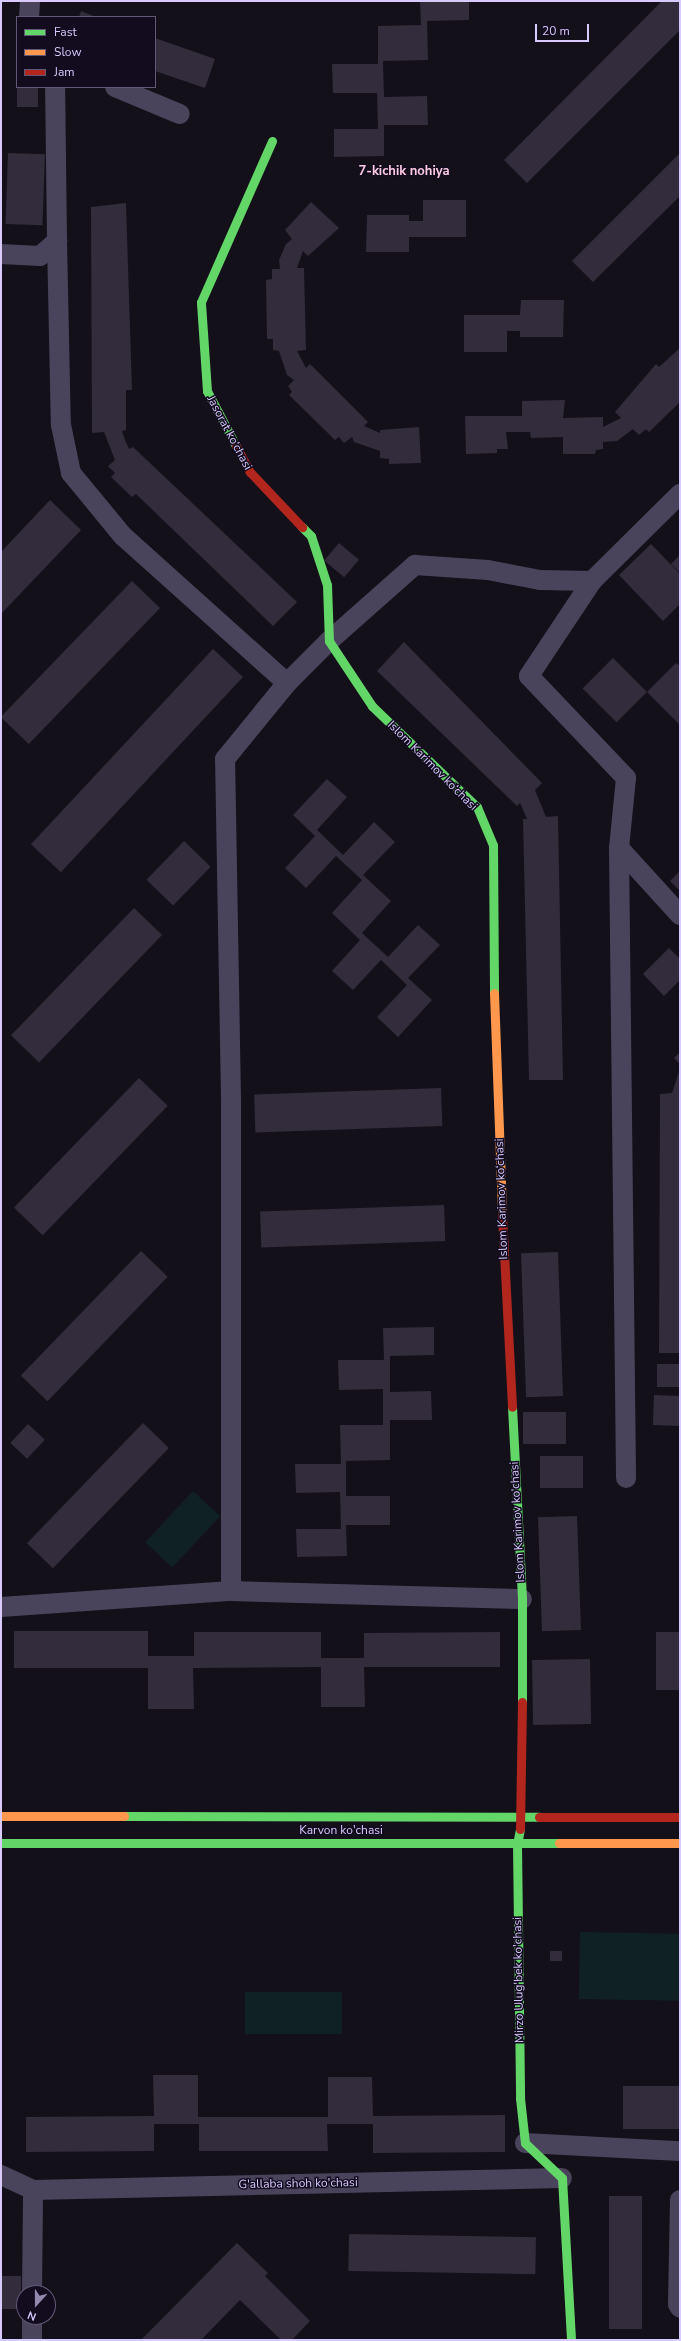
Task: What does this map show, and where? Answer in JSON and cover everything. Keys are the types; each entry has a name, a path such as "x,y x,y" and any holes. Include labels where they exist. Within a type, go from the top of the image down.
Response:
{"street":[{"path":"29,16 30,1"},
{"path":"55,88 60,425 71,473 122,536 287,683"},
{"path":"117,88 180,114"},
{"name":"Jasorat ko‘chasi","path":"272,141 201,302 207,391 250,472 311,536 327,585 329,641"},
{"path":"1,254 40,256 57,241"},
{"path":"626,1478 619,848 626,778 529,676 592,581 680,494"},
{"path":"231,1591 231,1100 224,759 287,683 329,641 415,565 488,570 540,580 592,581"},
{"name":"Islom Karimov ko‘chasi","path":"329,641 372,706 477,808 493,845 492,946 502,1221 522,1599 522,1817"},
{"path":"619,848 680,915"},
{"path":"1,1607 231,1591 522,1599"},
{"path":"1,1816 680,1817"},
{"name":"Mirzo Ulug'bek ko'chasi","path":"522,1817 517,1844 520,2098 525,2143"},
{"name":"Karvon ko'chasi","path":"1,1842 517,1844 680,1843"},
{"path":"525,2143 680,2151"},
{"path":"525,2143 562,2178 571,2340"},
{"name":"G'allaba shoh ko'chasi","path":"1,2175 33,2190 562,2178"},
{"path":"32,2285 33,2190"},
{"path":"680,2200 678,2304 680,2308"},
{"path":"32,2325 32,2340"}],"shaded area":[{"path":"193,1491 220,1516 172,1567 145,1542"},
{"path":"580,1932 680,1934 679,2001 579,1999"},
{"path":"245,1992 342,1992 342,2034 245,2034"}],"building":[{"path":"420,1 469,1 469,20 427,21 428,60 383,61 384,97 427,96 428,125 384,125 384,156 334,157 334,129 378,129 377,93 333,93 332,64 378,64 378,26 421,25"},
{"path":"662,1 680,1 680,30 527,183 504,160"},
{"path":"81,11 94,16 79,16"},
{"path":"156,38 215,59 205,88 156,71"},
{"path":"17,88 38,88 38,107 17,107"},
{"path":"8,153 45,154 42,225 6,224"},
{"path":"680,153 680,196 593,282 572,261"},
{"path":"423,200 466,200 466,237 409,237 409,252 366,252 367,215 409,215 409,221 423,221"},
{"path":"311,202 339,228 308,256 303,251 297,268 304,268 306,350 297,351 306,368 310,364 368,422 364,426 380,433 380,430 419,427 421,463 389,464 389,459 380,458 380,451 354,442 352,437 344,443 339,437 335,440 289,395 292,392 288,386 294,380 287,375 279,351 273,350 273,339 267,339 266,280 272,279 272,269 280,269 279,260 286,244 292,239 285,230"},
{"path":"126,203 132,390 126,390 126,430 122,431 125,440 129,449 133,447 297,602 273,626 136,494 132,497 111,477 115,473 108,466 115,460 104,432 92,433 91,207"},
{"path":"521,300 564,300 563,337 520,337 520,331 507,331 507,352 464,352 464,315 520,315"},
{"path":"680,348 680,402 649,432 646,429 639,435 633,429 617,441 603,442 603,449 596,450 595,454 563,454 563,437 531,438 530,432 506,432 508,449 497,449 497,453 466,454 465,416 522,416 522,401 565,400 563,418 603,417 603,427 621,418 615,412 656,364 659,367"},
{"path":"50,500 81,530 1,614 1,552"},
{"path":"339,543 359,560 344,577 324,561"},
{"path":"651,544 680,574 680,604 663,621 619,575"},
{"path":"680,555 680,573 671,564"},
{"path":"132,581 160,608 29,744 1,717"},
{"path":"404,642 542,783 535,790 546,817 558,816 563,1080 529,1080 523,819 527,819 520,803 517,806 377,671"},
{"path":"213,649 243,677 61,872 31,844"},
{"path":"613,658 647,692 617,722 583,688"},
{"path":"676,663 680,666 679,724 647,692"},
{"path":"327,779 347,797 317,830 343,855 374,822 395,842 363,875 391,901 362,933 388,957 418,925 440,945 408,978 432,1000 398,1037 377,1017 407,985 381,960 353,990 332,971 360,940 332,913 362,880 336,856 306,888 285,868 315,836 293,815"},
{"path":"184,841 211,867 173,906 146,880"},
{"path":"680,871 680,891 670,881"},
{"path":"134,908 162,935 39,1062 11,1035"},
{"path":"669,948 680,959 680,980 664,996 643,974"},
{"path":"680,1052 680,1064 674,1058"},
{"path":"680,1069 680,1353 659,1353 660,1094 672,1093"},
{"path":"139,1078 168,1106 43,1235 14,1207"},
{"path":"441,1088 442,1126 255,1133 254,1095"},
{"path":"444,1205 445,1241 261,1247 260,1211"},
{"path":"141,1251 168,1277 47,1401 21,1375"},
{"path":"558,1252 563,1396 526,1397 521,1253"},
{"path":"434,1327 434,1355 390,1356 390,1392 431,1391 432,1420 390,1420 390,1460 346,1461 346,1496 390,1496 390,1525 346,1525 347,1556 297,1557 296,1529 341,1529 340,1492 296,1493 295,1464 341,1464 340,1425 383,1425 383,1389 339,1390 338,1360 384,1360 383,1328"},
{"path":"657,1364 680,1364 680,1387 657,1387"},
{"path":"654,1395 680,1396 679,1426 653,1425"},
{"path":"523,1412 566,1412 566,1444 523,1444"},
{"path":"143,1423 169,1448 53,1568 27,1543"},
{"path":"28,1424 45,1440 27,1459 10,1443"},
{"path":"540,1456 583,1456 583,1488 540,1488"},
{"path":"577,1516 581,1630 542,1631 538,1517"},
{"path":"14,1631 148,1631 148,1656 194,1656 194,1632 321,1632 321,1658 364,1658 364,1633 500,1632 500,1667 364,1667 365,1707 321,1707 321,1667 193,1668 194,1709 148,1709 148,1668 14,1668"},
{"path":"656,1632 680,1632 680,1690 656,1690"},
{"path":"590,1659 591,1724 533,1725 532,1660"},
{"path":"550,1951 562,1951 562,1961 550,1961"},
{"path":"153,2075 198,2075 198,2117 328,2117 328,2077 372,2077 373,2116 505,2115 505,2152 373,2153 373,2124 327,2124 328,2151 199,2151 199,2124 154,2124 154,2151 26,2152 26,2117 154,2116"},
{"path":"623,2086 680,2086 680,2129 623,2129"},
{"path":"609,2196 642,2196 642,2329 609,2329"},
{"path":"349,2234 536,2237 535,2274 348,2271"},
{"path":"237,2243 268,2273 265,2276 310,2321 292,2340 281,2340 240,2300 201,2340 141,2340"},
{"path":"1,2276 21,2276 21,2285 16,2285 16,2309 1,2309"}],"traffic: fast":[{"path":"236,446 207,391 201,302 272,141"},
{"path":"302,527 311,536 327,585 329,641 372,706 477,807 493,845 494,993"},
{"path":"512,1407 522,1599 522,1702"},
{"path":"124,1816 539,1817"},
{"path":"520,1829 517,1844 520,2098 525,2143 562,2178 571,2340"},
{"path":"1,1843 559,1843"}],"traffic: slow":[{"path":"494,993 502,1215"},
{"path":"1,1816 124,1816"},
{"path":"559,1843 680,1843"}],"traffic: jam":[{"path":"236,446 250,472 302,527"},
{"path":"502,1215 512,1407"},
{"path":"520,1829 522,1702"},
{"path":"539,1817 680,1817"}],"district":[{"name":"7-kichik nohiya","path":"404,171"}]}
